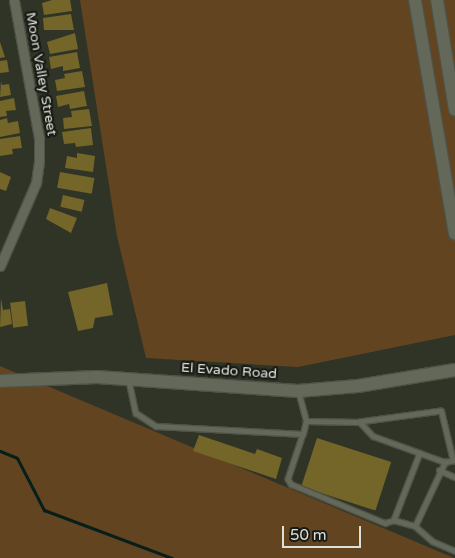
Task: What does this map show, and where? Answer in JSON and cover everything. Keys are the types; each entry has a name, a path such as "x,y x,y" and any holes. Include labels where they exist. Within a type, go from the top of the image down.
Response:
{"main road":[{"path":"416,0 449,158 455,234"},
{"path":"437,0 455,110"},
{"name":"El Evado Road","path":"0,381 51,377 129,379 298,391 358,386 455,370"}],"street":[{"name":"Moon Valley Street","path":"0,266 36,183 39,161 39,138 14,0"}],"lane":[{"path":"129,379 136,413 156,426 302,434"},
{"path":"298,391 306,421 288,479 291,484 385,523 394,520 415,526 432,541 455,550"},
{"path":"306,421 360,422 441,411 454,460 444,462 373,436 360,422"},
{"path":"394,520 420,453"},
{"path":"415,526 444,462"},
{"path":"440,470 455,477"}],"shaded area":[{"path":"80,0 455,0 455,335 298,367 146,358 117,236"},
{"path":"0,366 454,558 0,558"}],"building":[{"path":"52,0 70,0 72,11 44,15 42,3"},
{"path":"71,14 74,30 44,30 43,18"},
{"path":"75,33 78,49 50,54 47,42"},
{"path":"0,42 5,57 0,58"},
{"path":"77,52 80,68 63,71 63,66 51,69 49,57"},
{"path":"7,60 9,72 0,73 0,61"},
{"path":"82,71 85,87 57,91 55,80 65,78 64,74"},
{"path":"1,81 2,85 9,84 11,95 0,97"},
{"path":"84,91 87,106 70,109 69,104 58,107 56,96"},
{"path":"14,98 16,110 6,111 7,116 0,117 0,101"},
{"path":"89,109 92,126 64,129 63,118 72,117 71,111"},
{"path":"7,118 8,123 18,121 20,133 0,137 0,120"},
{"path":"91,128 93,145 76,147 75,143 64,144 62,132"},
{"path":"20,136 22,148 12,149 13,154 0,156 0,139"},
{"path":"77,153 95,156 93,172 65,168 67,156 77,158"},
{"path":"0,172 11,177 6,191 0,189"},
{"path":"60,172 94,178 92,194 57,188"},
{"path":"63,195 84,200 82,212 60,207"},
{"path":"50,208 77,218 71,233 46,219"},
{"path":"107,283 113,315 95,318 93,328 78,331 68,292"},
{"path":"1,298 3,310 10,309 12,324 0,327"},
{"path":"25,301 28,326 13,328 10,303"},
{"path":"199,435 255,454 257,449 282,458 276,479 193,451"},
{"path":"317,438 391,462 375,511 301,487"}],"waterway":[{"path":"0,451 17,458 44,510 172,558"}]}
